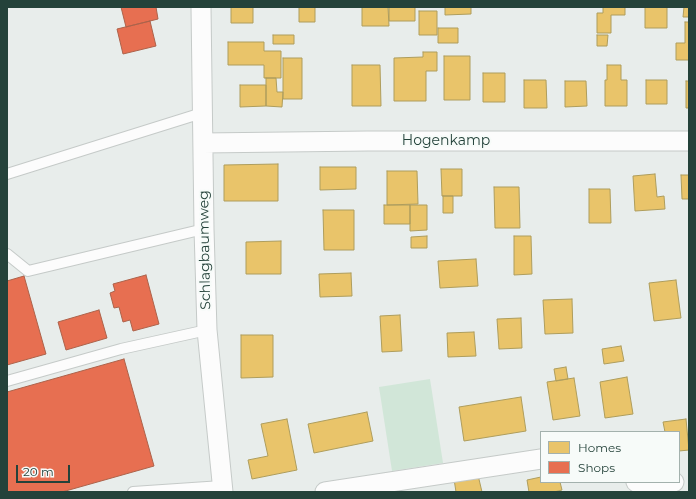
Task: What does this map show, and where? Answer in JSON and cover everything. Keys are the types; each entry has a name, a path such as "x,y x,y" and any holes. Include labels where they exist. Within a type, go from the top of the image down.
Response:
{"street":[{"name":"Schlagbaumweg","path":"201,7 207,330 223,489"},
{"name":"Hogenkamp","path":"203,143 368,141 689,141"},
{"path":"325,492 359,490 540,459"},
{"path":"638,483 643,486 666,483"}],"lane":[{"path":"7,174 202,113"},
{"path":"7,254 28,271 204,229"},
{"path":"7,380 121,348 207,330"},
{"path":"134,492 223,489"}],"green space":[{"path":"430,379 443,463 392,471 379,387"}],"building: Homes":[{"path":"231,7 253,7 253,23 231,23"},
{"path":"299,7 315,7 315,22 299,22"},
{"path":"362,7 388,7 389,26 362,26"},
{"path":"389,7 415,7 415,21 389,21"},
{"path":"445,7 471,7 471,14 445,15"},
{"path":"603,7 625,7 625,15 611,15 611,33 597,33 597,13 603,13"},
{"path":"645,7 667,7 667,28 645,28"},
{"path":"684,7 689,7 689,17 683,17"},
{"path":"419,11 437,11 437,35 419,35"},
{"path":"685,22 689,22 689,60 676,60 676,43 685,43"},
{"path":"438,28 458,28 458,43 438,43"},
{"path":"273,35 294,35 294,44 273,44"},
{"path":"597,35 608,35 607,46 597,46"},
{"path":"228,42 264,42 264,51 281,51 281,78 264,78 264,65 228,65"},
{"path":"423,52 437,52 437,71 426,71 426,101 394,101 394,58 423,57"},
{"path":"444,56 470,56 470,100 444,100"},
{"path":"283,58 302,58 302,99 283,99"},
{"path":"352,65 380,65 381,106 352,106"},
{"path":"607,65 621,65 621,80 627,80 627,106 605,106 605,80 607,80"},
{"path":"483,73 505,73 505,102 483,102"},
{"path":"266,78 276,78 277,92 283,92 282,107 266,106"},
{"path":"524,80 546,80 547,108 524,108"},
{"path":"646,80 667,80 667,104 646,104"},
{"path":"565,81 586,81 587,106 565,107"},
{"path":"686,81 689,81 689,108 686,108"},
{"path":"240,85 266,85 266,106 240,107"},
{"path":"278,164 278,201 224,201 224,165"},
{"path":"320,167 356,167 356,189 320,190"},
{"path":"441,169 462,169 462,196 442,196"},
{"path":"387,171 417,171 418,204 387,205"},
{"path":"655,174 657,197 664,196 665,209 635,211 633,176"},
{"path":"681,175 689,175 689,199 682,199"},
{"path":"494,187 519,187 520,228 495,228"},
{"path":"589,189 610,189 611,223 589,223"},
{"path":"443,196 453,196 453,213 443,213"},
{"path":"384,205 410,205 410,224 384,224"},
{"path":"410,205 427,205 427,230 410,231"},
{"path":"323,210 354,210 354,250 324,250"},
{"path":"427,236 427,248 411,248 411,237"},
{"path":"514,236 531,236 532,274 514,275"},
{"path":"281,241 281,274 246,274 246,242"},
{"path":"476,259 478,286 440,288 438,261"},
{"path":"351,273 352,296 320,297 319,274"},
{"path":"676,280 681,318 654,321 649,283"},
{"path":"572,299 573,333 545,334 543,300"},
{"path":"400,315 402,351 382,352 380,316"},
{"path":"521,318 522,348 499,349 497,319"},
{"path":"474,332 476,356 448,357 447,333"},
{"path":"241,335 273,335 273,377 241,378"},
{"path":"621,346 624,361 604,364 602,349"},
{"path":"566,367 568,379 556,381 554,369"},
{"path":"627,377 633,414 605,418 600,382"},
{"path":"574,378 580,416 553,420 547,382"},
{"path":"521,397 526,431 464,441 459,407"},
{"path":"367,412 373,441 314,453 308,424"},
{"path":"287,419 297,470 252,479 248,460 268,456 261,424"},
{"path":"686,419 689,450 680,451 680,431 665,431 663,422"},
{"path":"478,475 482,492 456,492 454,479"},
{"path":"540,477 540,483 560,483 562,490 554,492 529,492 527,480"}],"building: Shops":[{"path":"121,7 156,7 158,19 126,27"},
{"path":"150,21 156,46 123,54 117,29"},
{"path":"146,275 159,324 133,331 130,320 123,322 119,307 114,308 110,293 115,291 113,284"},
{"path":"24,276 46,354 7,365 7,281"},
{"path":"99,310 107,338 66,350 58,322"},
{"path":"124,359 154,466 62,492 7,492 7,392"}]}
